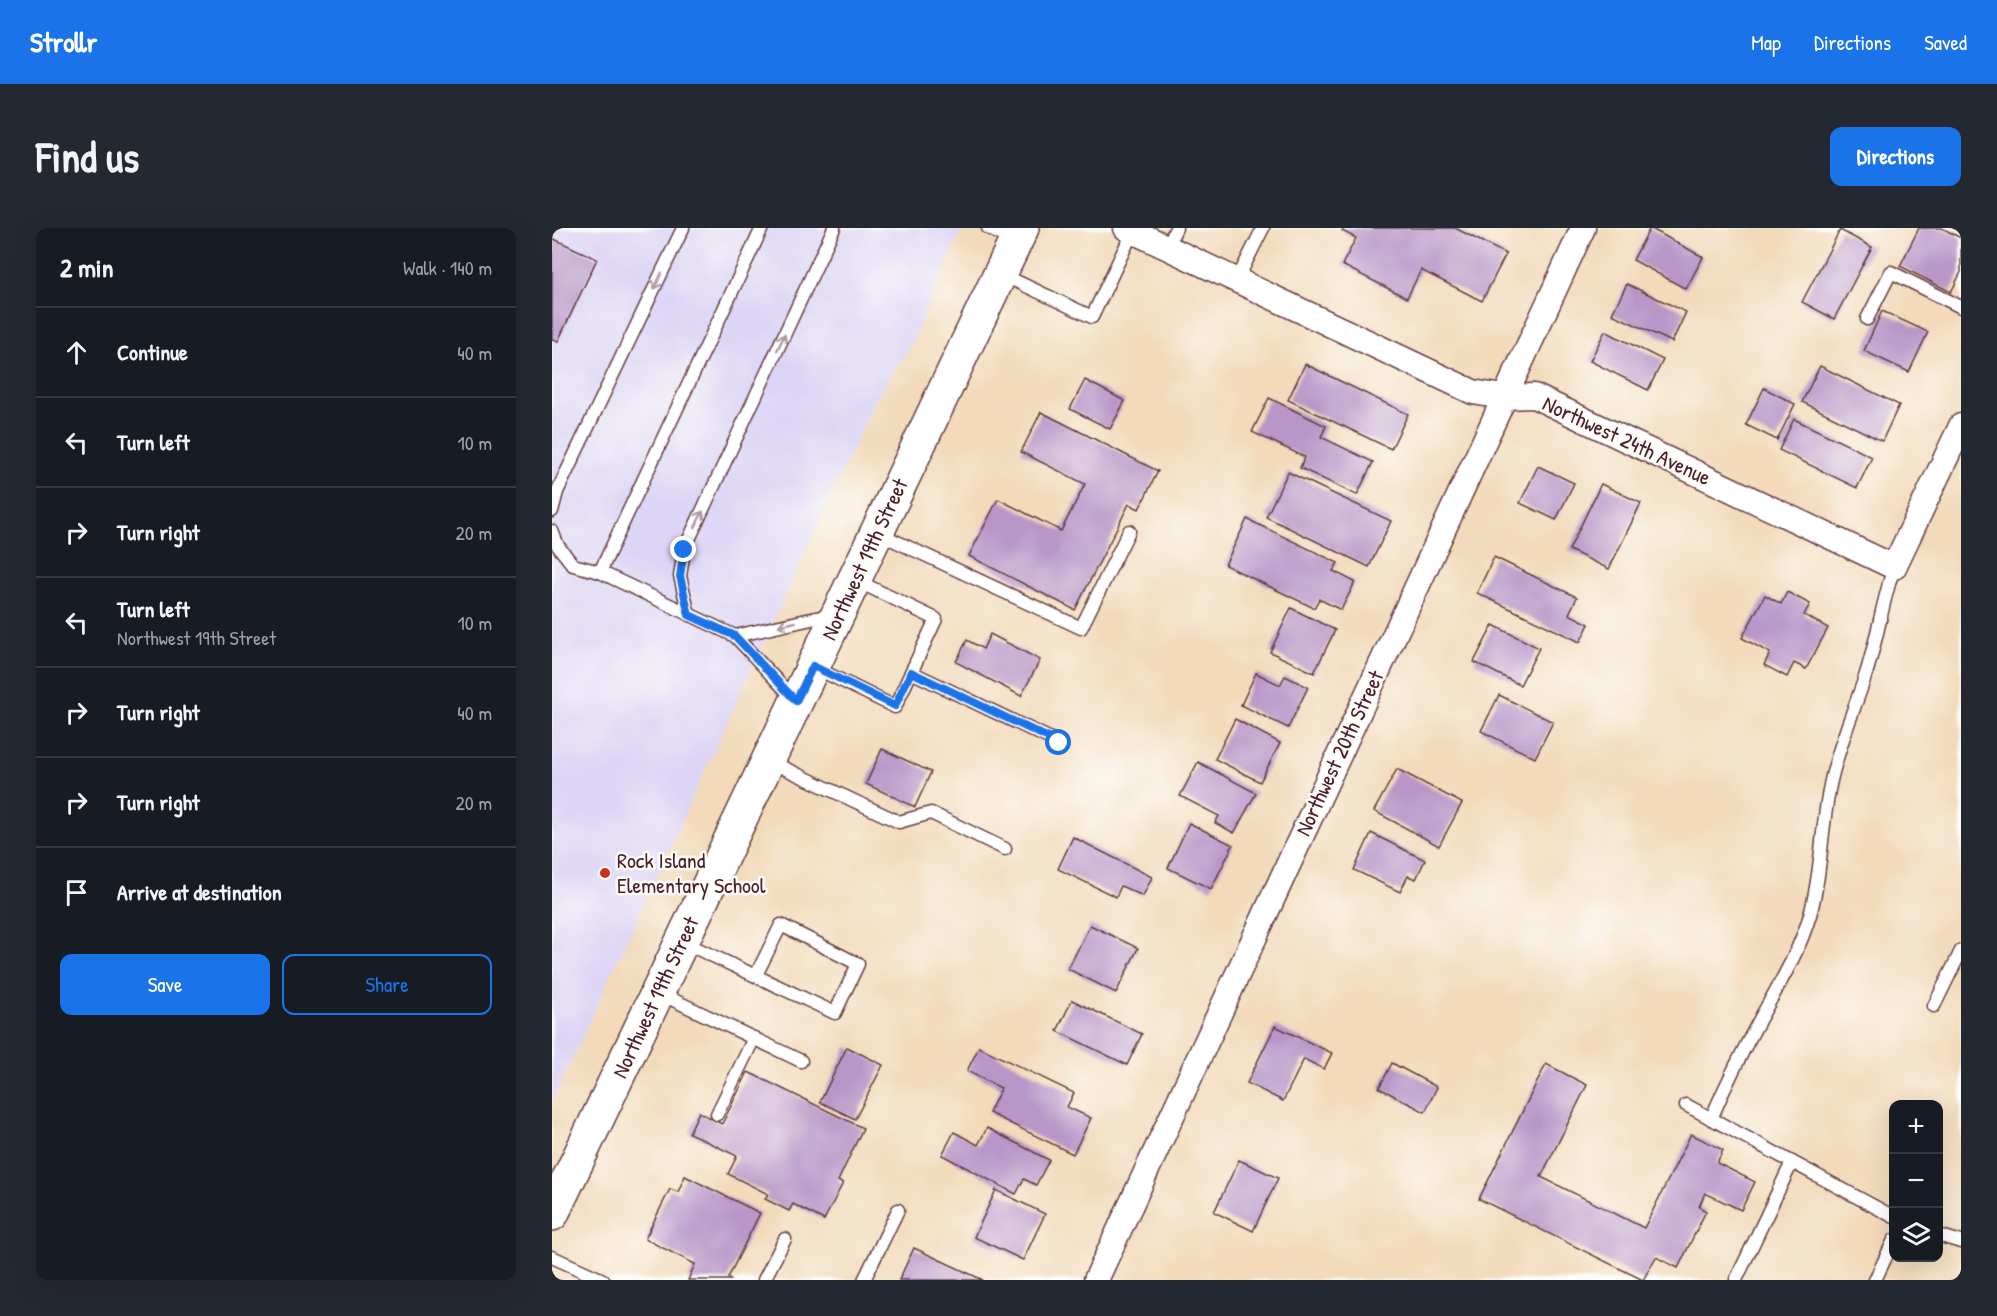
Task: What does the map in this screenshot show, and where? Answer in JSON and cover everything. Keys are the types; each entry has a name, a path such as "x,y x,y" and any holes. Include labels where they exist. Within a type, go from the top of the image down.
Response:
{"street":[{"name":"Northwest 20th Street","path":"1096,1280 1503,396 1583,228"},
{"name":"Northwest 24th Avenue","path":"1130,230 1172,238 1237,280 1473,392 1503,396 1534,396 1894,567"},
{"name":"Northwest 19th Street","path":"552,1214 1000,273 1008,233"},
{"path":"1894,567 1961,426"}],"lane":[{"path":"552,511 557,492 683,228"},
{"path":"600,572 762,228"},
{"path":"689,615 680,576 684,550 834,228"},
{"path":"1237,280 1263,228"},
{"path":"1000,273 1092,317 1130,230"},
{"path":"1867,319 1891,272 1961,307"},
{"path":"552,531 558,546 573,565 600,572 735,636 796,701"},
{"path":"877,532 1081,628 1129,531"},
{"path":"1711,1119 1740,1057 1796,957 1818,883 1822,822 1837,752 1865,678 1876,641 1881,605 1894,567"},
{"path":"813,666 895,706 936,619 855,579"},
{"path":"735,636 838,613"},
{"path":"911,672 1059,743"},
{"path":"768,761 900,822 931,813 1005,849"},
{"path":"682,942 836,1013 858,964 781,925 756,975"},
{"path":"1934,1006 1961,951"},
{"path":"658,992 801,1061"},
{"path":"717,1114 754,1038"},
{"path":"1686,1105 1889,1215"},
{"path":"1736,1280 1791,1162"},
{"path":"864,1280 898,1210"},
{"path":"1943,1236 1961,1242"},
{"path":"764,1280 785,1239"},
{"path":"1875,1280 1889,1249"},
{"path":"552,1257 603,1280"}],"shaded area":[{"name":"Rock Island Elementary School","path":"552,228 963,228 911,344 874,402 552,1103"}],"building":[{"path":"1344,228 1455,228 1506,254 1482,301 1421,270 1407,298 1342,265 1356,238 1342,231"},
{"path":"1650,228 1703,257 1686,289 1633,260"},
{"path":"1919,228 1942,228 1961,238 1961,272 1951,292 1900,266"},
{"path":"1840,230 1872,247 1834,319 1802,302"},
{"path":"552,238 597,259 558,341 552,339"},
{"path":"1627,284 1686,312 1672,342 1612,314"},
{"path":"1882,311 1928,332 1909,372 1864,351"},
{"path":"1605,331 1663,360 1648,390 1590,361"},
{"path":"1305,364 1408,414 1391,449 1288,400"},
{"path":"1820,366 1899,405 1882,441 1802,402"},
{"path":"1085,380 1125,401 1110,429 1070,409"},
{"path":"1764,388 1795,404 1777,440 1746,425"},
{"path":"1269,398 1326,426 1321,437 1373,462 1357,495 1300,468 1305,457 1252,432"},
{"path":"1041,412 1158,471 1139,509 1129,504 1075,610 969,556 998,499 1061,531 1085,484 1021,452"},
{"path":"1794,419 1872,457 1857,488 1779,450"},
{"path":"1538,466 1574,483 1556,520 1520,503"},
{"path":"1288,472 1391,521 1369,567 1266,517"},
{"path":"1601,484 1641,503 1609,569 1569,550"},
{"path":"1247,519 1338,563 1333,571 1355,582 1341,610 1319,599 1314,608 1225,565"},
{"path":"1494,557 1577,597 1569,614 1589,624 1580,642 1477,593"},
{"path":"1787,592 1810,604 1804,615 1828,628 1806,669 1794,663 1787,677 1764,665 1770,653 1742,638 1765,595 1781,604"},
{"path":"1291,608 1335,630 1314,673 1270,652"},
{"path":"1493,625 1539,648 1520,685 1474,662"},
{"path":"990,634 1040,660 1021,696 956,662 967,640 983,649"},
{"path":"1256,673 1280,685 1285,676 1308,687 1288,728 1241,705"},
{"path":"1499,695 1553,722 1535,758 1481,731"},
{"path":"1235,719 1280,743 1260,782 1215,759"},
{"path":"882,749 931,772 915,807 866,784"},
{"path":"1198,762 1256,793 1234,833 1215,823 1219,816 1180,796"},
{"path":"1397,769 1462,803 1439,846 1374,811"},
{"path":"1189,823 1233,845 1211,889 1168,868"},
{"path":"1371,833 1425,860 1416,879 1408,876 1400,892 1354,870"},
{"path":"1073,837 1152,877 1143,896 1121,886 1116,897 1058,869"},
{"path":"1090,925 1138,948 1116,993 1068,969"},
{"path":"1072,1000 1142,1034 1127,1065 1057,1031"},
{"path":"1275,1026 1332,1053 1324,1069 1304,1059 1283,1101 1247,1083"},
{"path":"847,1047 883,1065 855,1119 820,1102"},
{"path":"979,1047 1074,1093 1067,1107 1091,1118 1073,1154 989,1113 1001,1088 967,1071"},
{"path":"1392,1063 1437,1087 1425,1112 1379,1088"},
{"path":"1546,1064 1587,1085 1541,1177 1644,1228 1691,1134 1723,1150 1717,1163 1755,1182 1741,1210 1705,1193 1699,1207 1706,1211 1678,1268 1656,1257 1643,1280 1479,1199"},
{"path":"748,1072 863,1128 838,1181 843,1183 824,1220 793,1204 789,1211 765,1199 768,1194 728,1174 737,1156 689,1133 699,1112 722,1124"},
{"path":"987,1128 1049,1160 1036,1185 1024,1179 1016,1194 942,1155 954,1132 978,1145"},
{"path":"1239,1160 1278,1178 1253,1231 1214,1212"},
{"path":"685,1176 760,1213 728,1278 732,1280 688,1280 695,1264 645,1239 670,1189 678,1192"},
{"path":"996,1190 1045,1214 1023,1260 974,1237"},
{"path":"914,1248 983,1280 899,1280"}],"place":[{"name":"Rock Island Elementary School","path":"605,873"}],"route":[{"path":"684,550 680,576 689,615 735,636 796,701 813,666 895,706 911,672 1059,743"}]}
